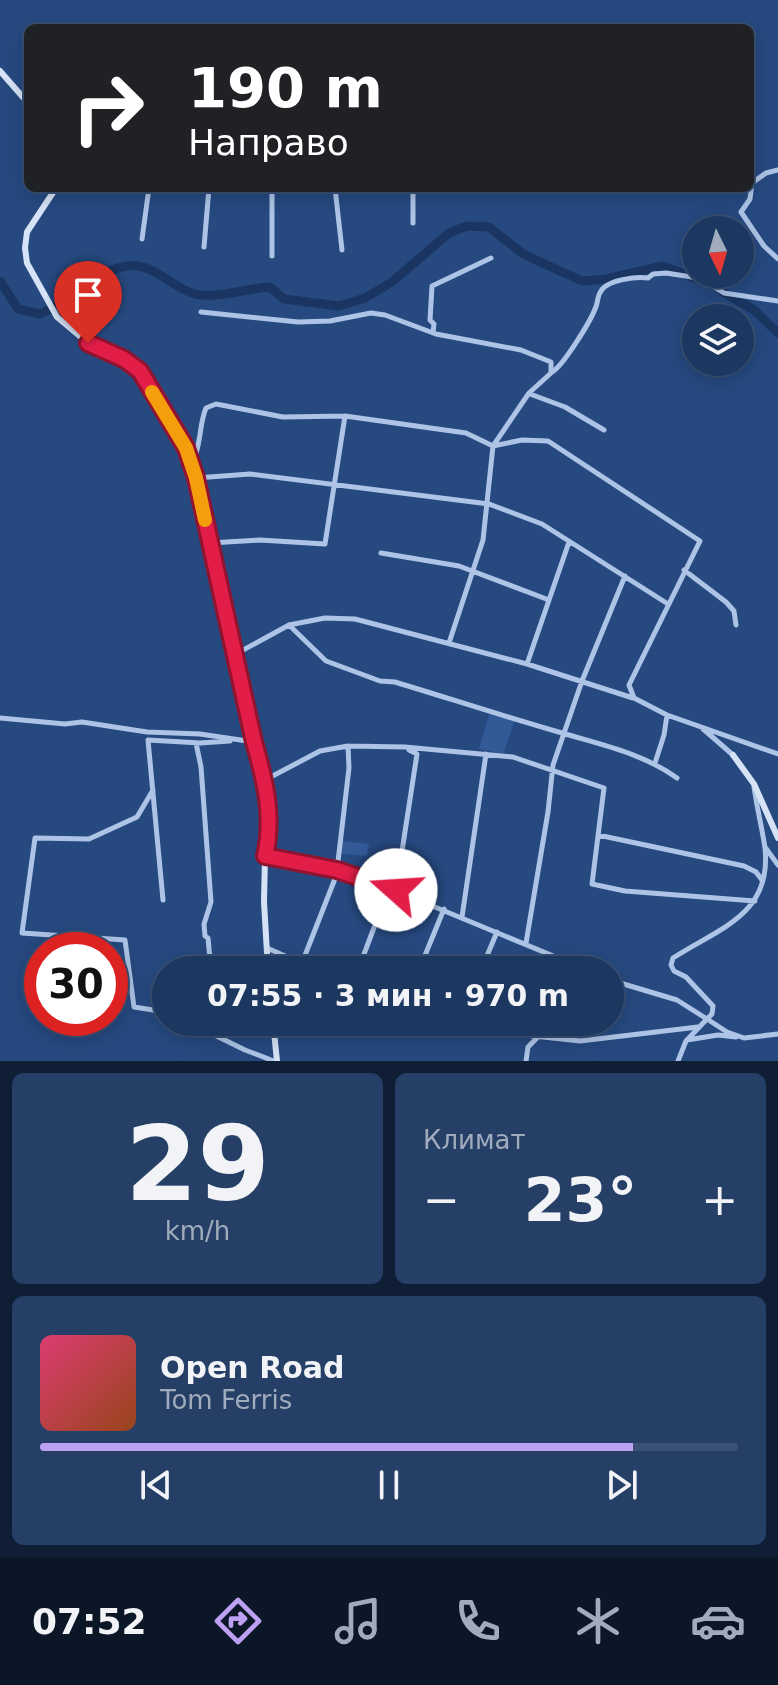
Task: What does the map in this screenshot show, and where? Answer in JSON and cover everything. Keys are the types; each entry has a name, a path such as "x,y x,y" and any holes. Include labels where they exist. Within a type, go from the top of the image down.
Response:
{"street":[{"path":"0,71 24,98"},
{"path":"754,181 778,170"},
{"path":"53,192 27,232 27,263 57,317 88,343 124,359 140,371 189,456 196,478 265,780 270,835 265,856 267,956"},
{"path":"142,239 148,192"},
{"path":"204,247 209,192"},
{"path":"272,192 272,256"},
{"path":"335,192 342,250"},
{"path":"413,192 413,223"},
{"path":"751,192 741,212 764,246 778,259"},
{"path":"433,333 434,324 430,320 432,286 491,258"},
{"path":"449,643 483,540 493,446 529,393 565,360 595,311 600,291 607,285 630,277 648,278 653,274 666,273 705,281 724,293 778,301"},
{"path":"201,312 298,322 330,321 371,313 385,315 433,333 521,350 551,362 551,373"},
{"path":"529,393 544,397 604,430"},
{"path":"189,456 196,453 206,408 216,404 283,417 345,416 466,433 493,446 522,440 548,441 700,541 629,685 634,698"},
{"path":"210,543 260,540 325,544 345,416"},
{"path":"196,478 250,474 489,504 542,524 668,604"},
{"path":"527,664 569,542"},
{"path":"381,553 459,566 549,600"},
{"path":"684,570 726,602 734,611 736,625"},
{"path":"526,943 553,770 582,681 625,576"},
{"path":"234,655 289,625 325,618 355,619 582,681 634,698 701,728 778,754"},
{"path":"289,625 326,661 380,681 395,682 566,734 596,740 655,763 677,778"},
{"path":"655,763 667,715"},
{"path":"0,718 65,724 82,722 147,732 200,734 254,742"},
{"path":"701,728 733,755 754,784 778,838"},
{"path":"163,900 148,740 196,743 237,740"},
{"path":"196,743 203,785 211,902 204,924 211,956"},
{"path":"265,780 320,751 348,746 405,747 513,757 604,788 592,884 625,891 755,901"},
{"path":"305,956 338,870 349,768 348,746"},
{"path":"396,890 417,754 405,747"},
{"path":"462,917 486,754"},
{"path":"678,1061 686,1041 712,1014 713,1006 686,977 674,971 671,965 673,958 724,929 755,901 762,880 765,846 754,784"},
{"path":"152,1010 134,1007 125,940 22,933 35,838 89,839 137,817 153,790"},
{"path":"598,835 744,866 756,872 762,880"},
{"path":"765,846 778,865"},
{"path":"265,856 338,870 396,890 550,955"},
{"path":"363,956 389,888"},
{"path":"425,956 444,909"},
{"path":"487,956 497,932"},
{"path":"267,948 286,956"},
{"path":"624,984 677,1000 727,1032 744,1038"},
{"path":"526,1036 604,1040 698,1027"},
{"path":"686,1041 718,1035 744,1038 778,1034"},
{"path":"218,1036 275,1061 274,1036"},
{"path":"526,1061 528,1047 537,1038"}],"shaded area":[{"path":"490,712 515,720 503,754 479,749"},
{"path":"342,841 369,844 367,856 342,854"}],"waterway":[{"path":"56,305 109,272 137,266 195,294 213,295 270,287 284,299 339,306 365,298 392,282 449,233 467,226 489,227 523,254 582,281 606,279 662,266 682,273"},
{"path":"0,281 18,309 40,314 50,309"},
{"path":"723,292 754,310 778,333"}],"slow traffic":[{"path":"152,392 186,448 205,520"}],"route":[{"path":"88,343 124,359 140,371 189,456 265,780 270,835 265,856 337,870 396,890"}]}
